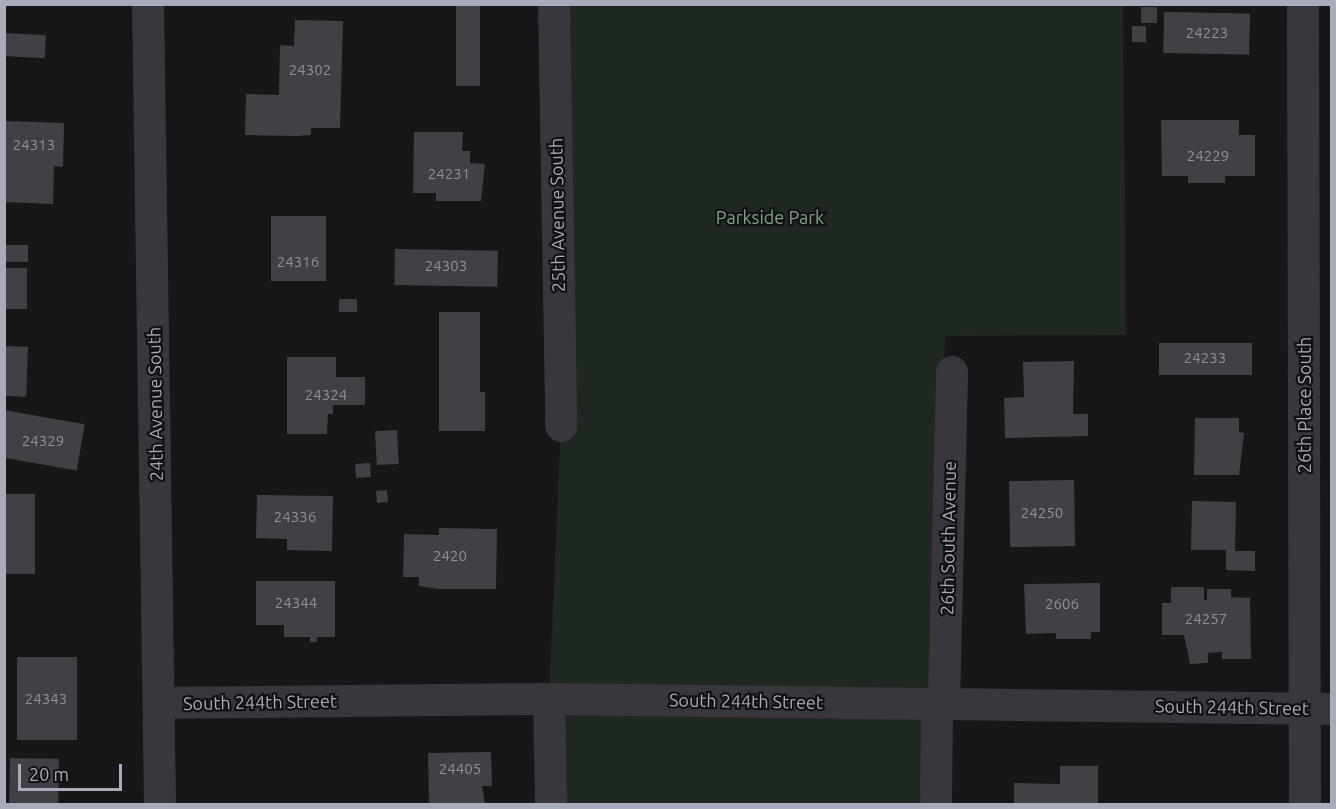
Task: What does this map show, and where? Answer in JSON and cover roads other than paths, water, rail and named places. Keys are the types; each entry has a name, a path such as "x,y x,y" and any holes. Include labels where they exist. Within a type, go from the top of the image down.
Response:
{"street":[{"name":"24th Avenue South","path":"148,4 160,804"},
{"name":"25th Avenue South","path":"554,4 561,426"},
{"name":"26th Place South","path":"1303,4 1318,709 1305,804"},
{"name":"26th South Avenue","path":"936,804 952,372"},
{"name":"South 244th Street","path":"160,703 549,699 1318,709"},
{"path":"549,699 551,804"}],"park label":[{"name":"Parkside Park","path":"770,217"}]}
